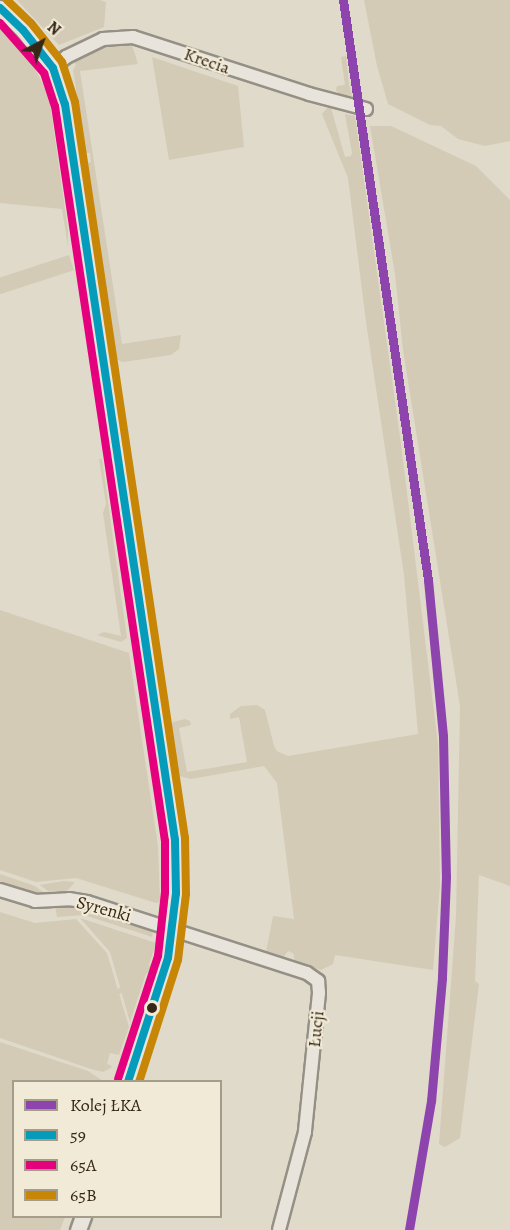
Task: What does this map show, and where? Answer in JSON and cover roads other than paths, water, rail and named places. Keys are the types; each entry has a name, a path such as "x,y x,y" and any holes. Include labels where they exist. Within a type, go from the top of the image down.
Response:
{"street":[{"path":"0,8 23,30 52,68 65,104 172,822 176,889 172,929 164,972 129,1080"},
{"name":"Krecia","path":"52,68 103,39 133,37 309,94 366,109"},
{"name":"Syrenki","path":"0,890 35,901 80,900 172,929"},
{"name":"Łucji","path":"172,929 307,973 314,977 320,985 305,1132 279,1230"}],"rail line":[{"name":"ŁKA","path":"343,0 428,580 443,736 446,877 442,978 431,1101 409,1230"}]}
